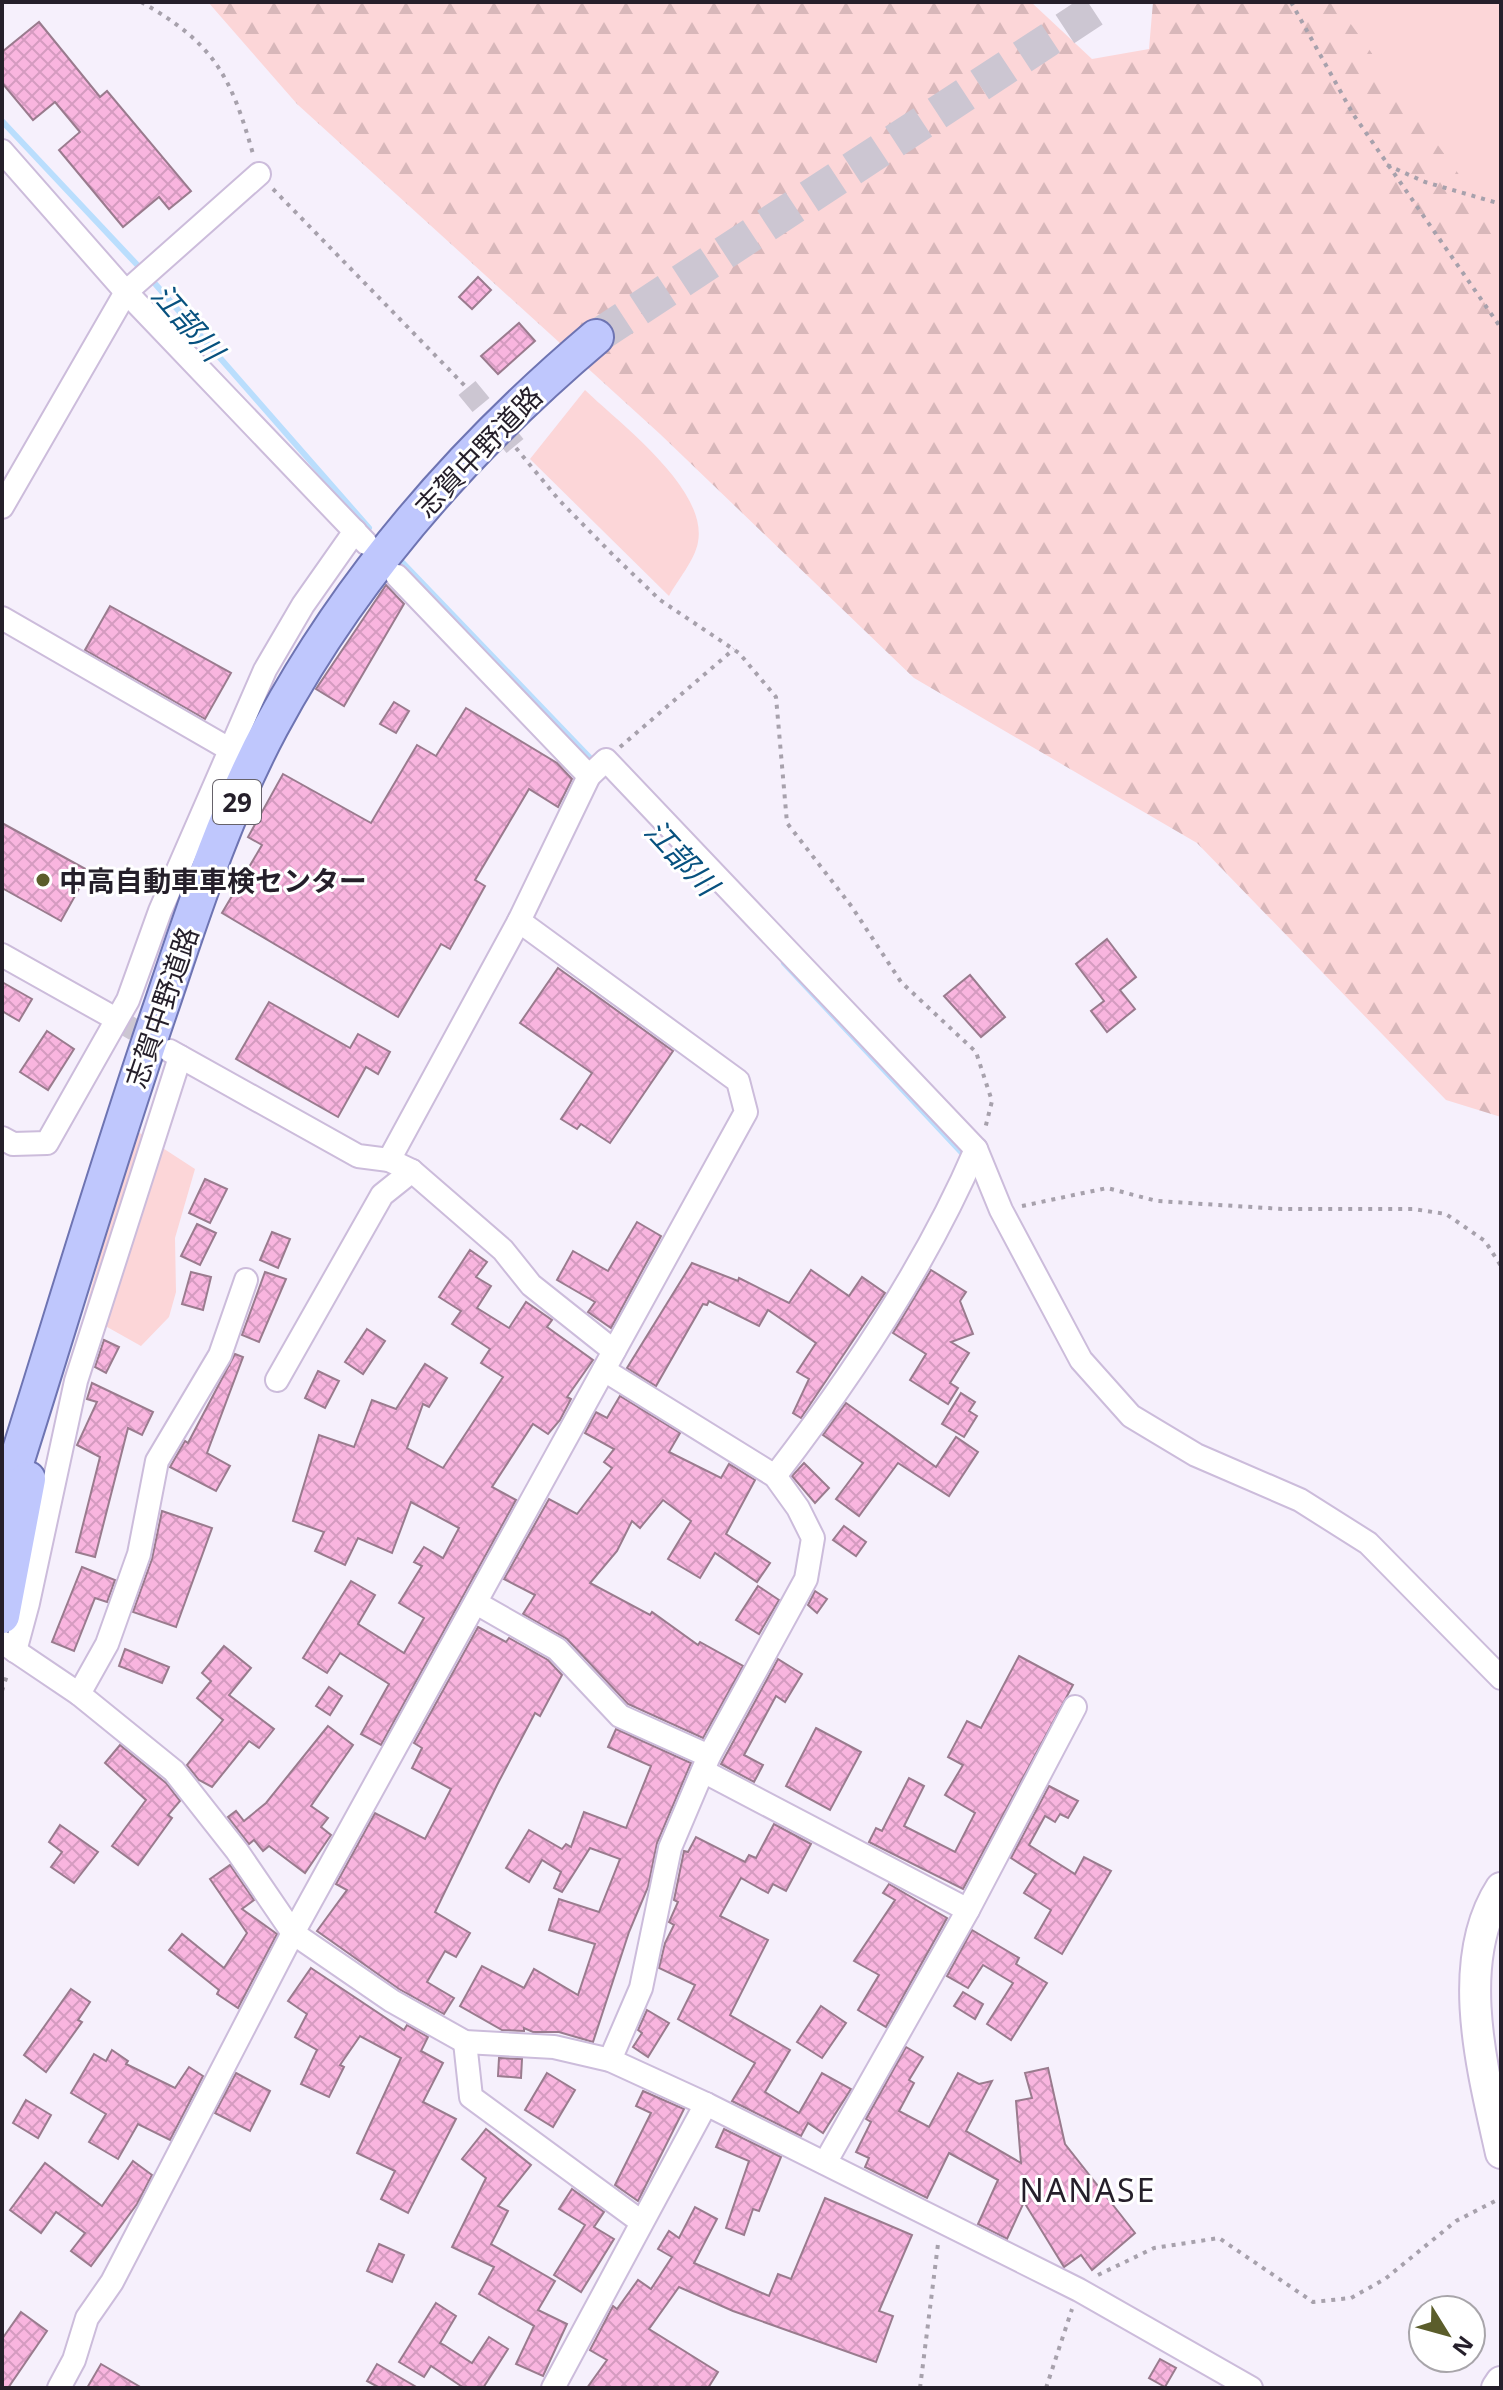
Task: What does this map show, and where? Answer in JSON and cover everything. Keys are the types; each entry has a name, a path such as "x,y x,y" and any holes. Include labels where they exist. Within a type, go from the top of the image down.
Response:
{"main road":[{"name":"志賀中野道路","path":"2,1507 13,1448 49,1365 130,1097 176,962 224,828 271,727 343,610 418,512 494,428 596,337"},
{"name":"29","path":"2,1614 49,1365"}],"street":[{"path":"2,151 126,292 360,537 295,618 265,670 160,911 128,1000 47,1143 13,1144 2,1138"},
{"path":"2,507 126,292 259,174"},
{"path":"397,576 589,776"},
{"path":"2,618 229,749"},
{"path":"389,1160 519,921 589,776 606,760 977,1152 1001,1210 1081,1360 1131,1416 1196,1455 1300,1500 1368,1543 1501,1678"},
{"path":"59,2388 74,2360 87,2318 112,2282 293,1933 478,1604 746,1112 738,1081 519,921"},
{"path":"2,955 116,1019"},
{"path":"610,2060 641,1988 670,1848 706,1764 806,1579 813,1538 798,1508 775,1476 609,1360 531,1285 503,1250 412,1171 389,1160 358,1156 175,1053 76,1381 8,1647 79,1694 174,1771 237,1851 293,1933 392,2001 465,2042 554,2047 610,2060 706,2104 1079,2290 1251,2388"},
{"path":"775,1476 839,1393 955,1199 977,1152"},
{"path":"277,1380 382,1195 412,1171"},
{"path":"79,1694 107,1644 139,1554 157,1461 220,1355 246,1280"},
{"path":"478,1604 557,1649 620,1716 968,1910"},
{"path":"825,2163 968,1910 1075,1707"},
{"path":"1501,1888 1489,1905 1473,1966 1485,2084 1501,2153"},
{"path":"465,2042 471,2097 640,2221"},
{"path":"553,2388 640,2221 706,2104"},
{"path":"1497,2388 1501,2382"}],"path":[{"path":"141,2 163,15 216,60 238,100 259,174 467,388"},
{"path":"1291,2 1353,114 1385,164 1501,328"},
{"path":"1385,164 1425,182 1501,204"},
{"path":"515,446 559,500 660,600 734,649 776,697 787,823 852,907 901,982 976,1052 992,1101 977,1152"},
{"path":"606,760 734,649"},
{"path":"1001,1210 1107,1188 1157,1201 1282,1209 1413,1209 1446,1214 1485,1241 1501,1266"},
{"path":"1046,2388 1079,2290 1103,2271 1154,2248 1219,2238 1313,2302 1351,2298 1385,2279 1456,2221 1501,2198"},
{"path":"920,2388 941,2222"}],"green space":[{"path":"208,2 1031,2 1092,59 1149,49 1153,2 1335,2 1501,233 1501,1117 1446,1100 1197,843 914,678 660,434 297,104"},
{"path":"1309,2 1501,2 1501,289"},
{"path":"585,390 658,459 689,501 697,522 698,542 690,563 669,596 530,459"},
{"path":"135,1130 195,1169 175,1238 176,1292 169,1317 141,1346 84,1314"}],"building":[{"path":"39,22 100,97 107,91 191,191 169,209 159,197 123,227 59,150 80,132 55,102 33,120 2,83 2,52"},
{"path":"478,277 491,290 472,309 459,297"},
{"path":"519,323 535,341 498,374 481,356"},
{"path":"386,585 404,604 344,706 316,689"},
{"path":"110,606 231,673 205,719 85,650"},
{"path":"394,702 409,711 396,733 380,724"},
{"path":"466,708 557,763 572,779 558,807 529,789 475,880 485,886 450,949 441,944 398,1017 222,913 262,845 248,837 283,774 371,823 417,745 436,756"},
{"name":"中高自動車車検センター","path":"2,823 89,871 61,921 2,888"},
{"path":"1107,939 1136,977 1120,990 1135,1009 1107,1032 1091,1011 1104,1001 1076,964"},
{"path":"558,968 673,1051 610,1143 581,1124 577,1129 561,1119 592,1073 520,1023"},
{"path":"970,975 1005,1017 981,1037 944,996"},
{"path":"2,982 32,999 19,1021 2,1011"},
{"path":"269,1002 350,1048 358,1034 390,1052 378,1074 366,1067 338,1117 236,1059"},
{"path":"47,1031 74,1049 48,1090 20,1072"},
{"path":"205,1179 227,1189 210,1223 189,1213"},
{"path":"637,1222 661,1236 611,1328 588,1312 595,1302 557,1280 573,1251 608,1271"},
{"path":"197,1224 216,1233 200,1265 181,1256"},
{"path":"272,1232 290,1239 278,1268 260,1260"},
{"path":"470,1250 487,1262 476,1277 491,1286 477,1308 509,1328 526,1302 552,1320 547,1327 593,1360 567,1397 571,1399 560,1420 548,1434 533,1424 492,1487 516,1500 381,1745 361,1734 389,1684 340,1653 327,1673 303,1658 351,1581 375,1595 358,1624 404,1653 424,1618 399,1603 422,1566 414,1562 424,1547 443,1558 459,1528 411,1502 392,1553 358,1538 345,1565 315,1551 324,1532 293,1521 319,1435 354,1447 372,1400 396,1409 425,1364 447,1378 429,1407 423,1404 407,1448 443,1468 503,1377 481,1363 490,1349 452,1324 461,1311 439,1297"},
{"path":"692,1263 738,1281 739,1278 789,1303 811,1270 849,1296 862,1277 885,1293 801,1418 793,1413 809,1379 797,1372 816,1343 768,1310 759,1326 709,1301 707,1305 703,1304 656,1386 627,1368"},
{"path":"931,1270 966,1292 960,1301 973,1334 951,1342 969,1353 950,1383 958,1388 948,1404 910,1380 926,1354 893,1333"},
{"path":"191,1272 211,1277 203,1310 182,1304"},
{"path":"265,1272 286,1279 259,1342 242,1335"},
{"path":"367,1329 385,1341 363,1374 345,1362"},
{"path":"104,1340 119,1347 106,1373 95,1367"},
{"path":"235,1354 243,1357 207,1453 230,1466 216,1491 170,1467 185,1441 188,1443"},
{"path":"318,1371 339,1381 325,1408 305,1398"},
{"path":"92,1383 153,1412 142,1435 128,1428 95,1557 76,1552 100,1457 77,1445 97,1402 87,1399"},
{"path":"961,1393 975,1402 969,1411 977,1416 964,1437 942,1424"},
{"path":"620,1396 680,1433 669,1452 721,1478 729,1464 755,1480 726,1534 770,1563 757,1582 715,1553 700,1578 668,1559 691,1521 663,1500 640,1528 632,1521 617,1551 590,1583 650,1615 652,1612 698,1645 700,1642 743,1666 703,1738 628,1704 567,1639 523,1614 535,1595 504,1579 549,1499 577,1514 612,1468 604,1462 614,1449 585,1433 596,1412 607,1418"},
{"path":"846,1403 936,1467 956,1437 978,1452 949,1496 898,1463 859,1516 836,1499 863,1463 823,1435"},
{"path":"804,1463 829,1488 815,1503 792,1476"},
{"path":"162,1511 212,1528 176,1627 133,1612 152,1559"},
{"path":"844,1526 866,1542 856,1556 833,1540"},
{"path":"82,1567 115,1580 107,1602 95,1598 74,1651 52,1642"},
{"path":"758,1586 779,1600 759,1634 736,1620"},
{"path":"815,1591 827,1599 817,1613 808,1605"},
{"path":"478,1627 506,1642 509,1638 548,1660 562,1675 540,1716 535,1713 435,1912 470,1933 456,1957 445,1951 427,1982 454,1998 444,2014 399,1989 317,1931 347,1890 336,1884 375,1813 425,1839 451,1789 412,1768 422,1748 414,1743"},
{"path":"224,1646 251,1668 229,1695 274,1729 259,1748 249,1741 212,1787 199,1780 187,1765 223,1720 197,1698 211,1681 202,1673"},
{"path":"125,1649 169,1667 162,1683 119,1666"},
{"path":"1019,1656 1073,1685 963,1889 869,1842 876,1828 882,1831 909,1778 924,1786 904,1826 955,1852 975,1813 945,1795 963,1765 948,1757 967,1721 981,1728"},
{"path":"778,1659 802,1674 785,1702 776,1696 744,1755 763,1765 754,1782 721,1764"},
{"path":"329,1687 342,1696 330,1715 316,1706"},
{"path":"328,1726 353,1745 311,1806 328,1818 321,1827 331,1835 305,1873 269,1846 263,1851 254,1840 249,1844 228,1817 236,1811 244,1821 266,1803"},
{"path":"816,1728 861,1752 830,1810 786,1786"},
{"path":"616,1729 691,1763 657,1843 648,1887 629,1932 593,2042 559,2032 533,2032 524,2028 524,2031 502,2030 460,2006 482,1966 524,1988 534,1969 578,1995 595,1944 549,1930 559,1899 599,1912 620,1859 590,1848 562,1892 554,1888 561,1872 542,1860 529,1882 506,1868 529,1830 562,1849 566,1844 571,1847 584,1812 626,1828 651,1766 608,1747"},
{"path":"120,1745 166,1783 180,1801 168,1815 172,1818 138,1865 112,1846 146,1800 105,1763"},
{"path":"1049,1786 1078,1801 1068,1818 1060,1814 1055,1822 1045,1816 1029,1845 1075,1874 1084,1857 1111,1871 1062,1954 1035,1938 1051,1910 1024,1893 1036,1874 1011,1858"},
{"path":"774,1824 811,1844 786,1891 773,1884 768,1893 741,1878 720,1916 768,1940 730,2015 790,2050 765,2092 799,2113 822,2073 851,2089 823,2133 808,2123 801,2136 732,2101 755,2063 678,2019 695,1985 659,1968 665,1943 674,1925 669,1922 678,1902 674,1900 684,1851 688,1852 696,1837 745,1862 749,1855 756,1858"},
{"path":"60,1825 98,1852 74,1883 51,1867 62,1852 49,1842"},
{"path":"230,1865 254,1900 242,1909 277,1934 238,2008 217,1994 219,1990 169,1950 182,1934 224,1968 247,1933 210,1879"},
{"path":"889,1884 947,1918 886,2027 858,2010 879,1975 854,1961 895,1900 883,1893"},
{"path":"972,1930 1019,1958 1016,1964 1047,1983 1011,2040 987,2024 1013,1983 983,1965 968,1988 947,1976"},
{"path":"311,1968 404,2030 407,2025 428,2037 421,2051 443,2063 423,2102 456,2119 408,2213 381,2199 395,2171 357,2153 401,2058 360,2036 340,2065 344,2067 329,2097 301,2084 317,2050 295,2037 307,2014 288,2001"},
{"path":"71,1989 90,2002 78,2020 82,2022 46,2072 24,2055"},
{"path":"963,1992 983,2004 975,2019 954,2006"},
{"path":"821,2006 846,2023 822,2058 797,2042"},
{"path":"647,2010 669,2023 648,2057 633,2047 642,2033 638,2030"},
{"path":"906,2047 923,2057 909,2080 914,2083 899,2111 929,2127 958,2073 979,2084 992,2081 966,2131 1021,2163 1016,2101 1032,2098 1025,2073 1048,2068 1065,2144 1135,2233 1092,2270 1081,2255 1064,2267 1024,2202 1007,2239 978,2224 998,2180 949,2153 927,2198 865,2167 869,2158 856,2152 871,2122 866,2119"},
{"path":"112,2050 128,2061 126,2064 175,2088 189,2067 203,2076 170,2140 138,2124 118,2159 89,2142 106,2114 71,2093 94,2054 106,2061"},
{"path":"499,2058 522,2059 521,2078 498,2076"},
{"path":"236,2073 270,2091 250,2131 215,2113"},
{"path":"547,2073 575,2090 553,2127 525,2110"},
{"path":"643,2091 684,2109 638,2201 615,2185 651,2113 636,2106"},
{"path":"26,2100 51,2115 38,2138 13,2123"},
{"path":"486,2129 531,2165 498,2206 508,2211 491,2244 555,2281 538,2310 567,2324 543,2376 516,2364 534,2326 479,2294 494,2267 452,2247 486,2178 462,2159"},
{"path":"724,2129 781,2157 759,2211 753,2209 744,2235 726,2228 749,2161 716,2147"},
{"path":"133,2161 152,2175 137,2204 91,2266 71,2251 85,2233 56,2212 41,2233 10,2210 45,2163 102,2206"},
{"path":"572,2189 604,2212 594,2227 614,2239 581,2292 554,2275 585,2225 559,2209"},
{"path":"825,2198 912,2235 879,2311 893,2316 876,2362 733,2311 679,2287 649,2329 718,2372 708,2388 587,2388 607,2360 590,2350 613,2306 617,2309 638,2280 651,2289 672,2257 658,2249 669,2231 679,2238 695,2207 717,2219 694,2263 769,2296 778,2274 791,2279"},
{"path":"379,2244 404,2255 392,2282 367,2271"},
{"path":"436,2303 456,2316 440,2343 472,2363 489,2337 508,2349 483,2388 464,2388 431,2366 424,2377 399,2362"},
{"path":"21,2312 47,2331 8,2388 2,2388 2,2339"},
{"path":"1160,2359 1176,2368 1165,2387 1149,2378"},
{"path":"101,2364 142,2388 87,2388"},
{"path":"377,2364 418,2388 380,2388 367,2381"}],"waterway":[{"name":"江部川","path":"2,121 142,270"},
{"name":"江部川","path":"150,278 369,528"},
{"name":"江部川","path":"402,562 595,763"},
{"name":"江部川","path":"784,963 962,1153"}],"tunnel":[{"path":"596,337 1106,2"},
{"path":"467,388 515,446"},
{"path":"116,1019 160,1045"}],"place":[{"name":"中高自動車車検センター","path":"43,880"}],"district":[{"name":"NANASE","path":"1088,2189"}]}
